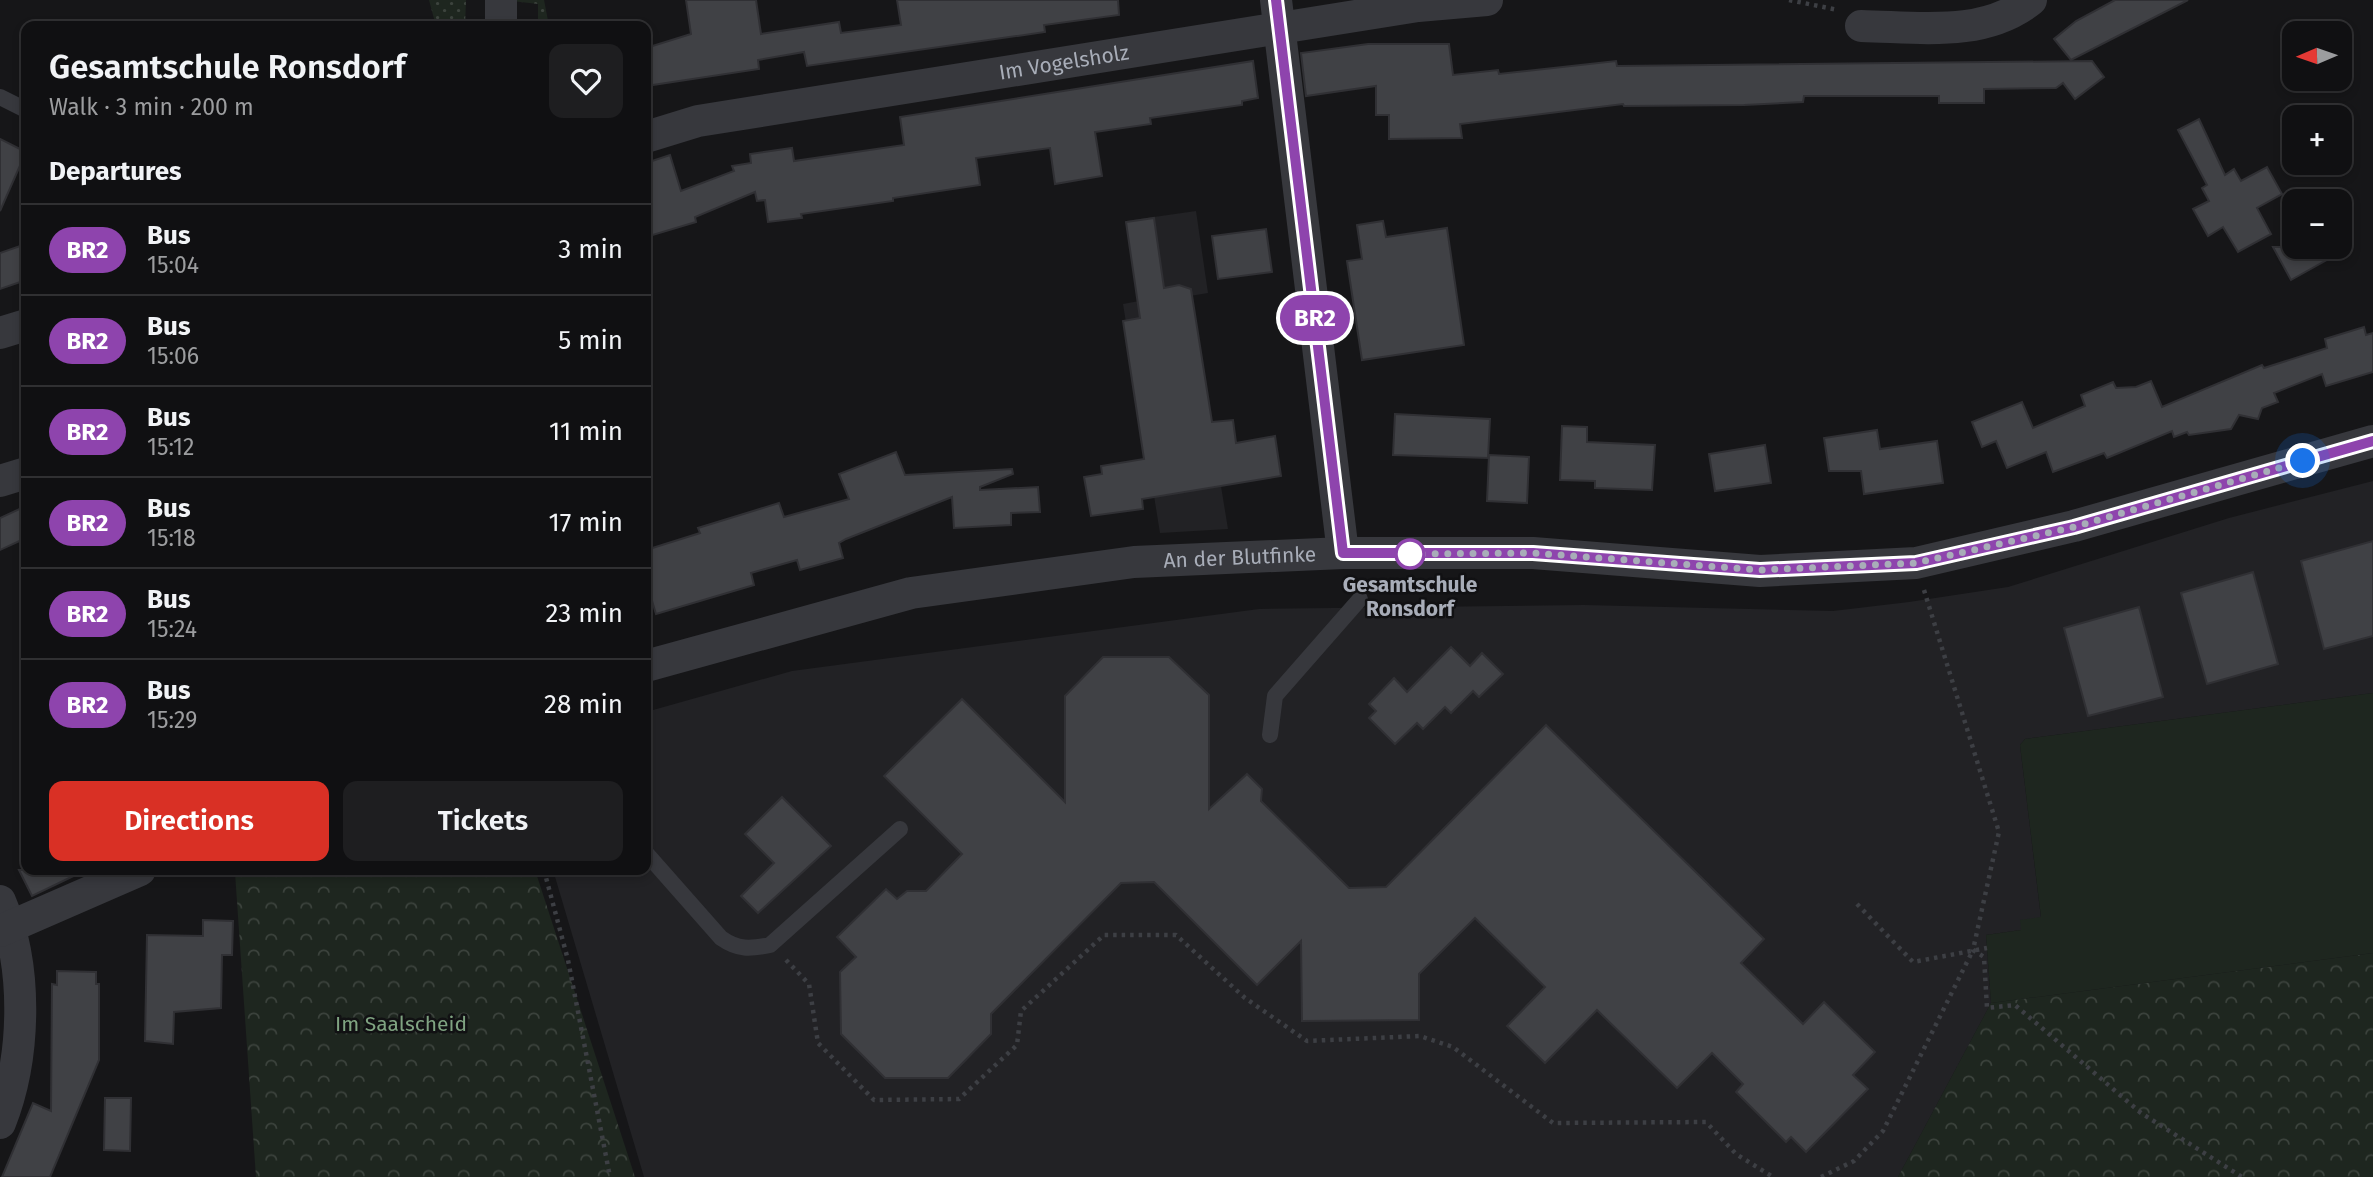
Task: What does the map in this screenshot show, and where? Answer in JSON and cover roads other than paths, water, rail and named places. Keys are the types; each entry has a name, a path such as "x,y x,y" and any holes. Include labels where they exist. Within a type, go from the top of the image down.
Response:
{"street":[{"path":"500,0 501,21"},
{"name":"Im Vogelsholz","path":"651,135 698,121 1278,15 1487,0"},
{"path":"1861,26 1967,28 2019,5"},
{"path":"1278,15 1343,553"},
{"path":"0,333 21,327"},
{"name":"An der Blutfinke","path":"651,665 911,593 1134,562 1343,553 1533,553 1760,570 1916,563 2074,527 2373,441"},
{"path":"0,481 21,475"},
{"path":"0,1123 18,1045 19,991 4,919 126,875"}],"lane":[{"path":"0,97 21,108"},
{"path":"1270,735 1275,696 1360,599"},
{"path":"651,859 721,938 734,948 753,949 770,944 900,828"}],"place":[{"name":"Gesamtschule Ronsdorf","path":"1410,554"}],"park label":[{"name":"Im Saalscheid","path":"401,1024"}]}
